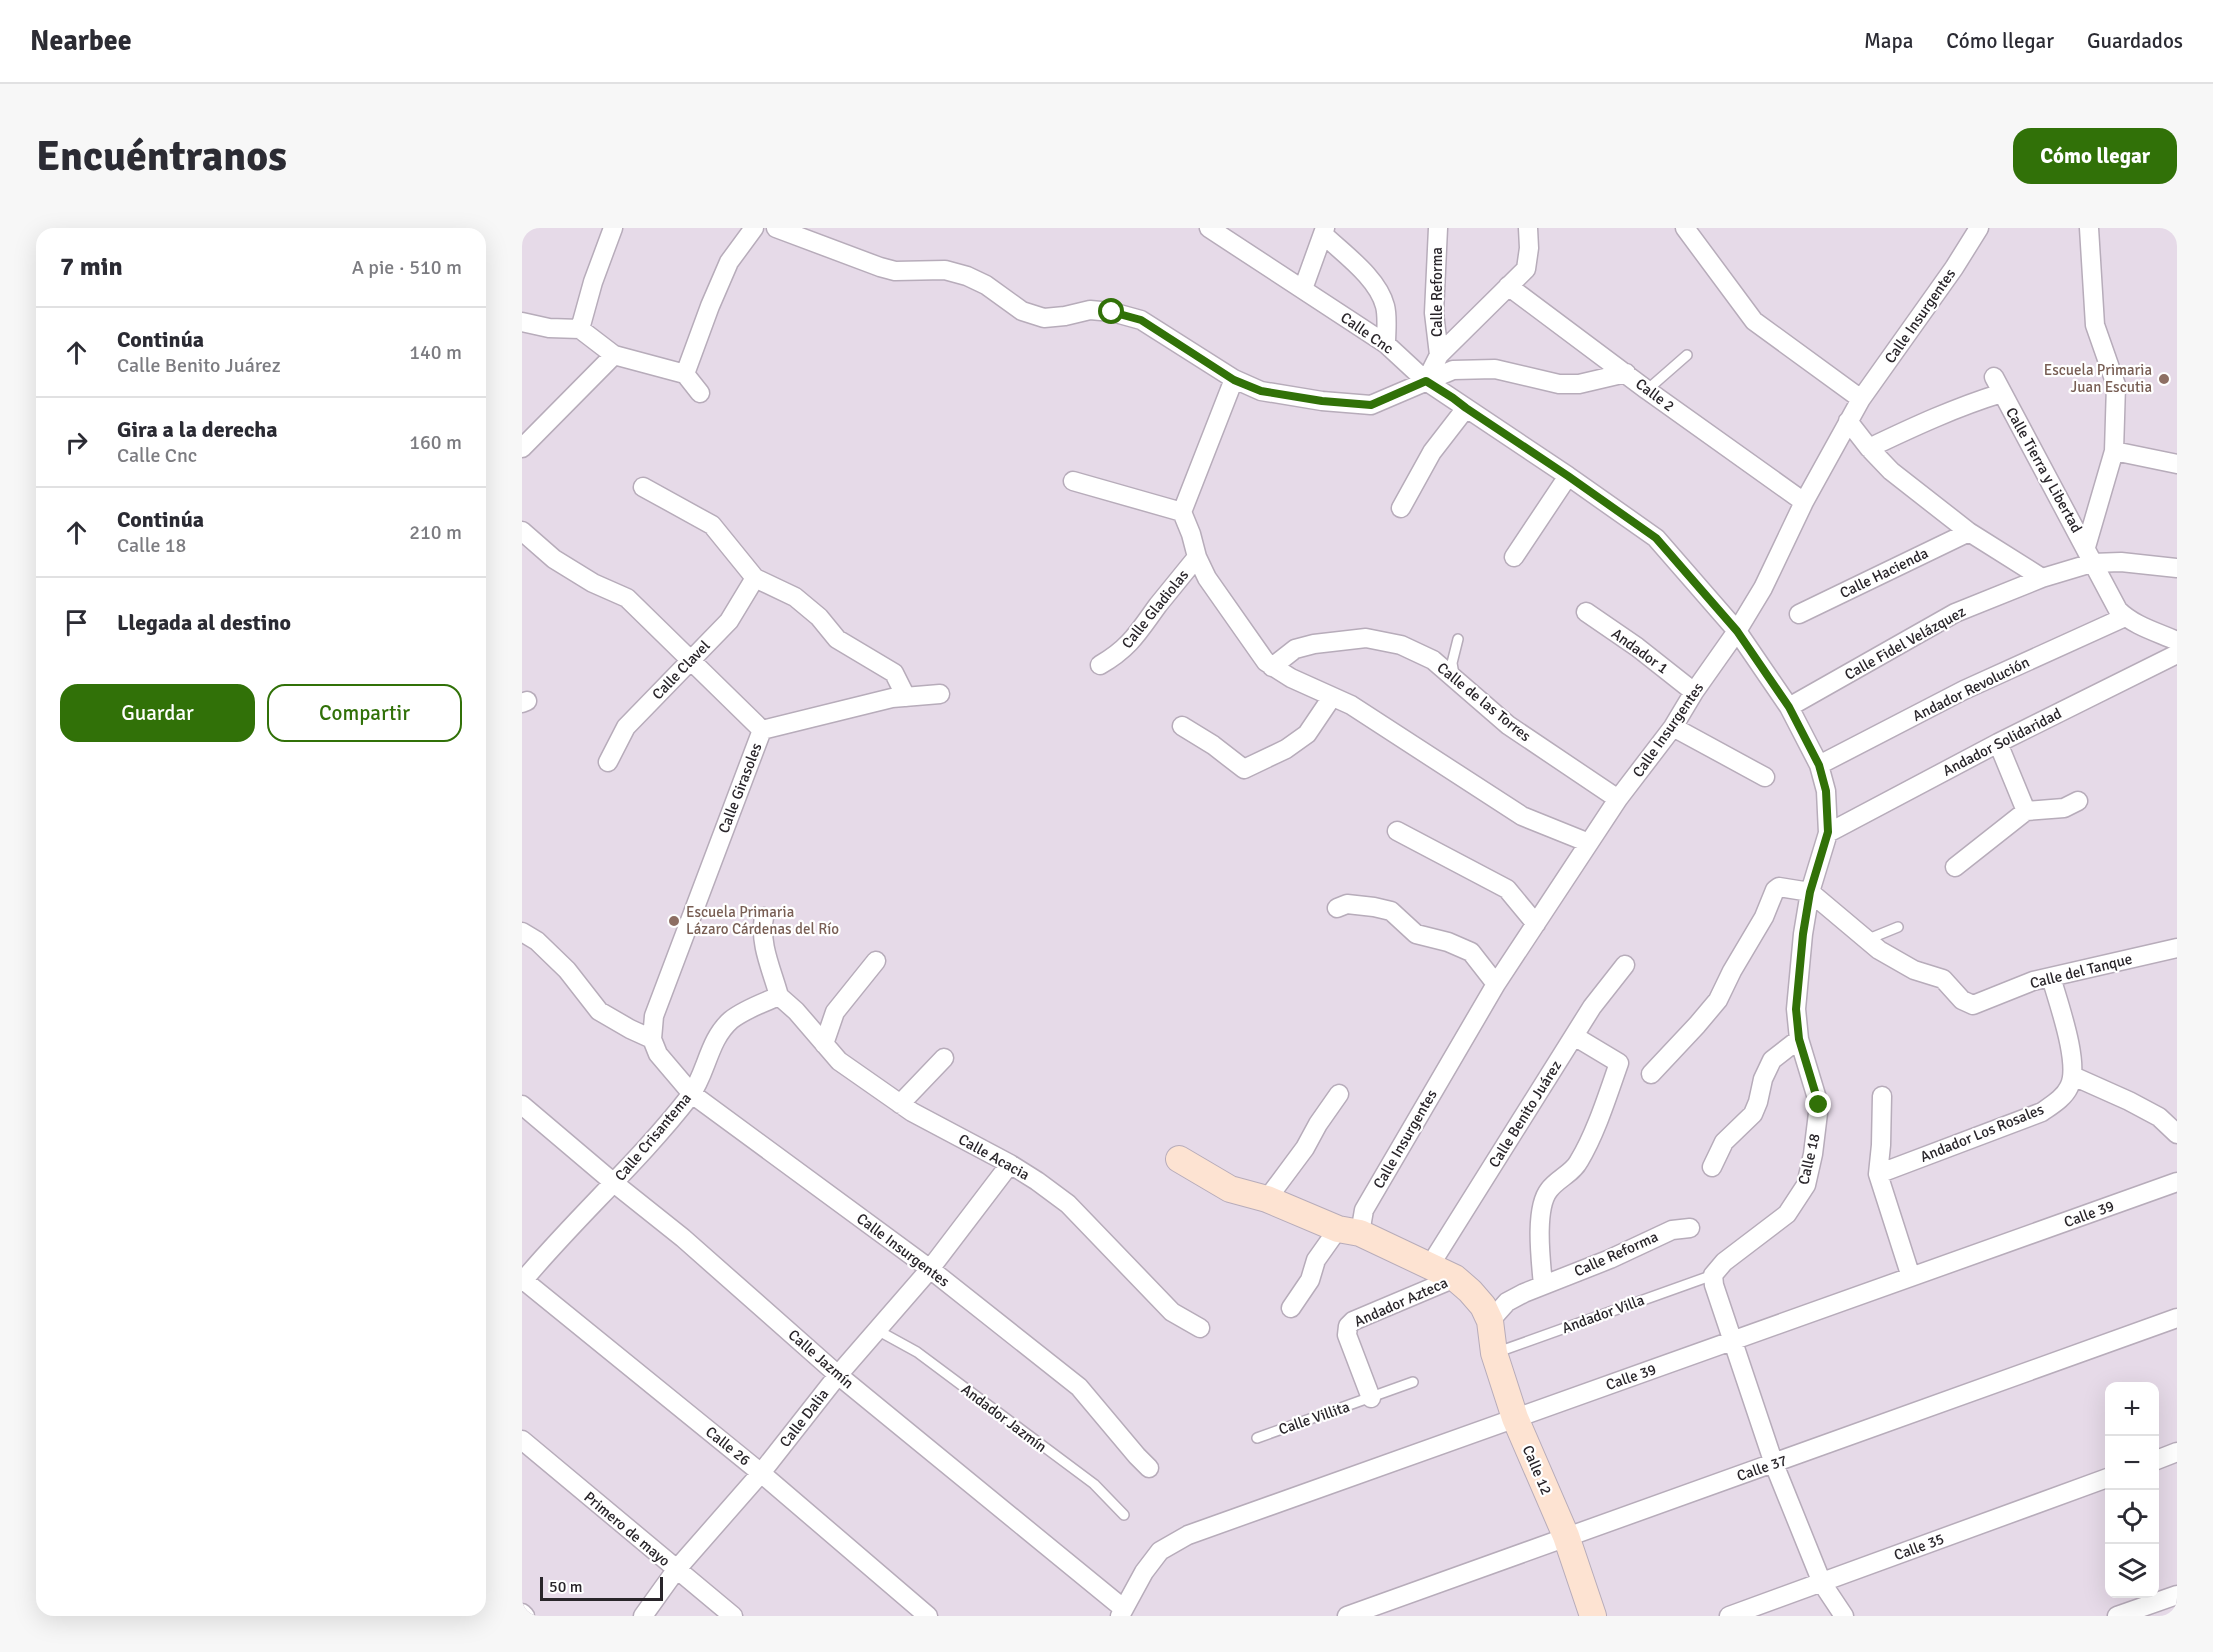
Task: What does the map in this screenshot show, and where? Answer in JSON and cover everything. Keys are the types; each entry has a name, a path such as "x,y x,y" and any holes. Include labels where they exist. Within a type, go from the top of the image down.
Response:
{"street":[{"path":"580,329 593,282 613,228"},
{"path":"685,374 729,262 754,228"},
{"path":"776,228 888,269 896,271 945,270 967,276 987,285 1022,311 1044,318 1090,310 1112,312 1141,320 1234,380 1261,391 1322,401 1371,405 1453,370 1495,369 1559,384 1579,384 1626,373"},
{"name":"Calle Cnc","path":"1209,228 1386,344 1426,381 1656,538 1737,631"},
{"name":"Calle Reforma","path":"1438,228 1434,313 1439,355"},
{"path":"1426,381 1439,355 1526,270 1528,228"},
{"name":"Calle Insurgentes","path":"1291,1308 1310,1280 1316,1260 1349,1231 1364,1210 1496,984 1618,799 1674,727 1694,692 1737,631 1763,588 1804,502 1861,399 1954,268 1979,228"},
{"path":"2089,228 2095,325 2116,385 2114,451 2089,555"},
{"path":"1303,289 1324,231 1373,282 1382,295 1386,308 1386,344"},
{"path":"1694,232 1754,321 1861,399"},
{"name":"Calle 2","path":"1508,286 1647,390 1804,502"},
{"path":"522,322 549,328 580,329 614,355 685,374 700,393"},
{"path":"522,448 614,355"},
{"path":"1073,481 1182,512 1234,380"},
{"name":"Calle Tierra y Libertad","path":"1869,448 1969,403 1998,385 2118,610 2125,617"},
{"path":"1401,508 1432,452 1466,408"},
{"path":"1848,421 1869,448 1892,471 1969,532 2042,578"},
{"path":"2114,451 2177,464"},
{"path":"1514,556 1568,476"},
{"path":"643,487 712,525 755,578 795,597 819,617 837,639 894,673 906,697"},
{"name":"Calle Gladiolas","path":"1100,665 1116,656 1139,633 1197,557 1182,512"},
{"name":"Calle Girasoles","path":"522,531 554,559 593,583 627,598 762,730 654,1016 652,1040"},
{"name":"Calle Hacienda","path":"1799,614 1969,532"},
{"name":"Calle Fidel Velázquez","path":"1789,707 1955,613 2042,578 2089,555 2121,562 2177,568"},
{"path":"1197,557 1207,578 1224,603 1272,667 1351,705 1522,816 1589,843"},
{"name":"Calle Clavel","path":"608,762 626,728 729,621 755,578"},
{"name":"Andador 1","path":"1586,612 1637,647 1694,692"},
{"path":"2125,617 2177,641"},
{"name":"Andador Revolución","path":"1819,765 1964,690 2125,617"},
{"name":"Calle 18","path":"1713,1275 1724,1262 1787,1214 1806,1185 1813,1154 1819,1105 1799,1039 1796,1009 1803,934 1810,892 1828,832 1826,791 1819,765 1789,707 1737,631"},
{"name":"Calle de las Torres","path":"1272,667 1295,649 1314,644 1366,638 1401,645 1433,660 1508,725 1618,799"},
{"name":"Andador Solidaridad","path":"1828,832 1998,743 2177,654"},
{"path":"762,730 892,698 940,694"},
{"path":"1182,726 1213,745 1244,769 1286,749 1307,734 1332,697"},
{"path":"1674,727 1765,777"},
{"path":"1998,743 2026,811"},
{"path":"1955,867 2026,811 2064,808 2078,801"},
{"path":"1397,831 1507,889 1536,924"},
{"path":"1651,1074 1718,1000 1764,916 1775,890 1784,886 1810,892"},
{"name":"Calle del Tanque","path":"1810,892 1866,940 1914,970 1942,979 1962,1000 1972,1005 2033,981 2177,948"},
{"path":"1337,908 1347,904 1374,906 1391,911 1416,934 1449,942 1471,952 1496,984"},
{"path":"764,916 761,930 779,996"},
{"path":"522,932 537,941 567,970 598,1011 652,1040"},
{"path":"824,1044 835,1012 876,961"},
{"name":"Calle Benito Juárez","path":"1429,1267 1592,1007 1625,965"},
{"path":"2051,977 2073,1057 2073,1076 2129,1101 2160,1118 2177,1134"},
{"name":"Calle Acacia","path":"779,996 796,1011 839,1061 900,1104 1010,1164 1068,1204 1172,1312 1200,1328"},
{"name":"Calle Crisantema","path":"523,1281 614,1183 692,1094 714,1043 729,1021 750,1008 779,996"},
{"path":"1543,1285 1539,1235 1542,1210 1548,1190 1579,1163 1598,1120 1619,1062 1574,1036"},
{"path":"1712,1167 1724,1142 1753,1114 1763,1079 1772,1060 1799,1039"},
{"name":"Calle Insurgentes","path":"652,1040 658,1054 692,1094 930,1269 1078,1387 1149,1468"},
{"path":"900,1104 944,1058"},
{"name":"Andador Los Rosales","path":"1878,1174 2042,1112 2062,1098 2073,1076"},
{"path":"1267,1199 1305,1148 1339,1094"},
{"path":"1882,1096 1878,1174 1911,1277"},
{"name":"Calle Jazmín","path":"522,1105 683,1238 838,1374 1122,1612"},
{"path":"1179,1159 1230,1189 1267,1199 1349,1231 1455,1278 1483,1306 1490,1322"},
{"name":"Calle Dalia","path":"643,1616 676,1569 761,1473 838,1374 930,1269 1010,1164"},
{"name":"Calle 39","path":"1122,1612 1144,1572 1160,1551 1188,1535 2177,1182"},
{"name":"Calle Reforma","path":"1490,1322 1507,1302 1543,1285 1610,1259 1672,1230 1690,1228"},
{"path":"1713,1275 1714,1285 1732,1341 1774,1464 1822,1582 1844,1616"},
{"name":"Andador Azteca","path":"1371,1398 1347,1335 1348,1326 1353,1321 1455,1278"},
{"name":"Calle 26","path":"523,1281 761,1473 928,1616"},
{"name":"Calle 37","path":"1347,1616 2177,1318"},
{"name":"Calle 12","path":"1490,1322 1494,1353 1515,1418 1566,1536 1593,1616"},
{"name":"Primero de mayo","path":"522,1440 733,1616"},
{"path":"2159,1459 2177,1452"},
{"name":"Calle 35","path":"1729,1616 2105,1478"},
{"path":"2117,1616 2177,1595"},
{"path":"522,1613 525,1616"}],"lane":[{"path":"1647,390 1687,355"},
{"path":"1455,680 1452,663 1458,639"},
{"path":"1866,940 1898,927"},
{"name":"Andador Villa","path":"1494,1353 1713,1275"},
{"name":"Andador Jazmín","path":"877,1330 917,1352 1094,1484 1124,1515"},
{"name":"Calle Villita","path":"1257,1438 1413,1382"}],"place":[{"name":"Escuela Primaria Juan Escutia","path":"2164,379"},
{"name":"Escuela Primaria Lázaro Cárdenas del Río","path":"674,921"}],"route":[{"path":"1112,312 1141,320 1234,380 1261,391 1322,401 1371,405 1426,381 1656,538 1737,631 1789,707 1819,765 1826,791 1828,832 1810,892 1803,934 1796,1009 1799,1039 1819,1105"}]}
